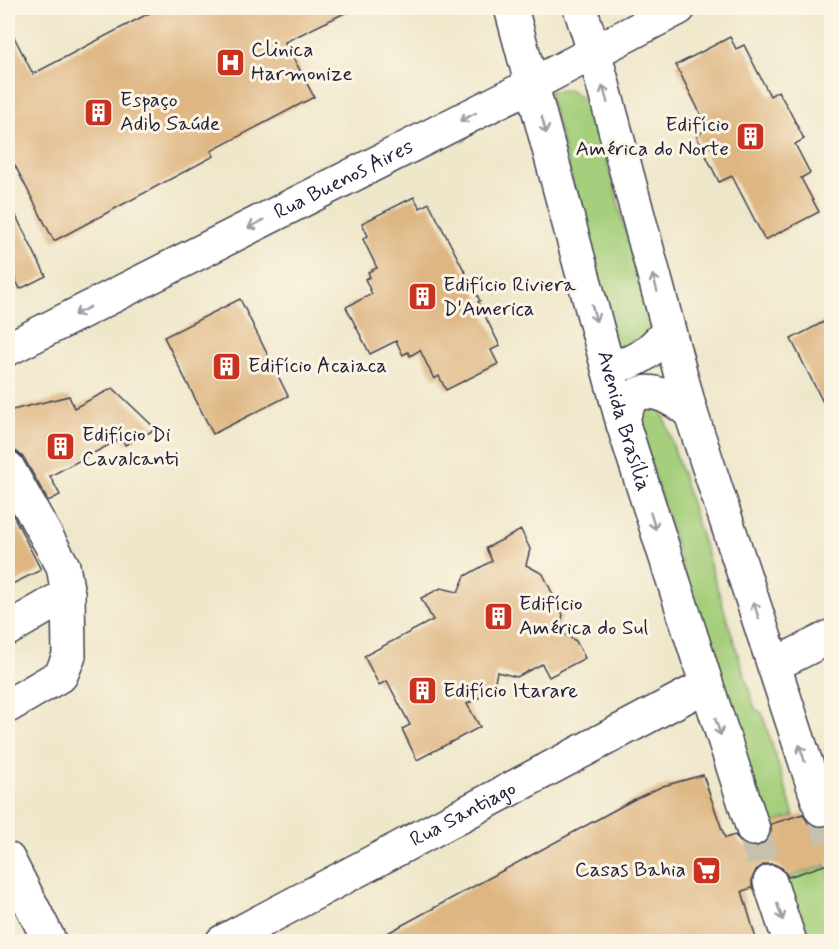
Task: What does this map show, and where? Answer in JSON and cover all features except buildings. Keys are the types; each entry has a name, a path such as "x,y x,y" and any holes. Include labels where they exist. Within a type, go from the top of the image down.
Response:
{"street":[{"name":"Avenida Brasília","path":"511,8 623,424 705,686 753,829"},
{"path":"580,8 594,51 691,413 820,808"},
{"name":"Rua Buenos Aires","path":"8,349 679,8"},
{"path":"608,365 624,365 637,360 668,332"},
{"path":"623,424 625,409 634,397 644,392 654,392 675,400 691,413"},
{"path":"8,468 63,566 68,594 69,656 61,675 8,706"},
{"path":"8,629 68,594"},
{"path":"774,665 831,636"},
{"name":"Rua Santiago","path":"222,942 705,686"},
{"path":"8,860 50,942"},
{"path":"770,882 790,942"}],"green space":[{"path":"571,90 594,108 651,331 618,354 548,91"},
{"path":"644,407 662,410 755,709 762,713 794,816 762,827 636,416"},
{"path":"827,865 831,877 831,941 805,941 785,878"}],"tunnel":[{"path":"821,809 832,841"},
{"path":"753,829 770,882"}],"place":[{"name":"Clinica Harmonize","path":"230,62"},
{"name":"Espaço Adib Saúde","path":"99,112"},
{"name":"Edifício América do Norte","path":"750,137"},
{"name":"Edifício Riviera D'America","path":"422,297"},
{"name":"Edifício Acaiaca","path":"227,366"},
{"name":"Edifício Di Cavalcanti","path":"61,447"},
{"name":"Edifício América do Sul","path":"498,616"},
{"name":"Edifício Itarare","path":"422,691"},
{"name":"Casas Bahia","path":"707,870"}]}
